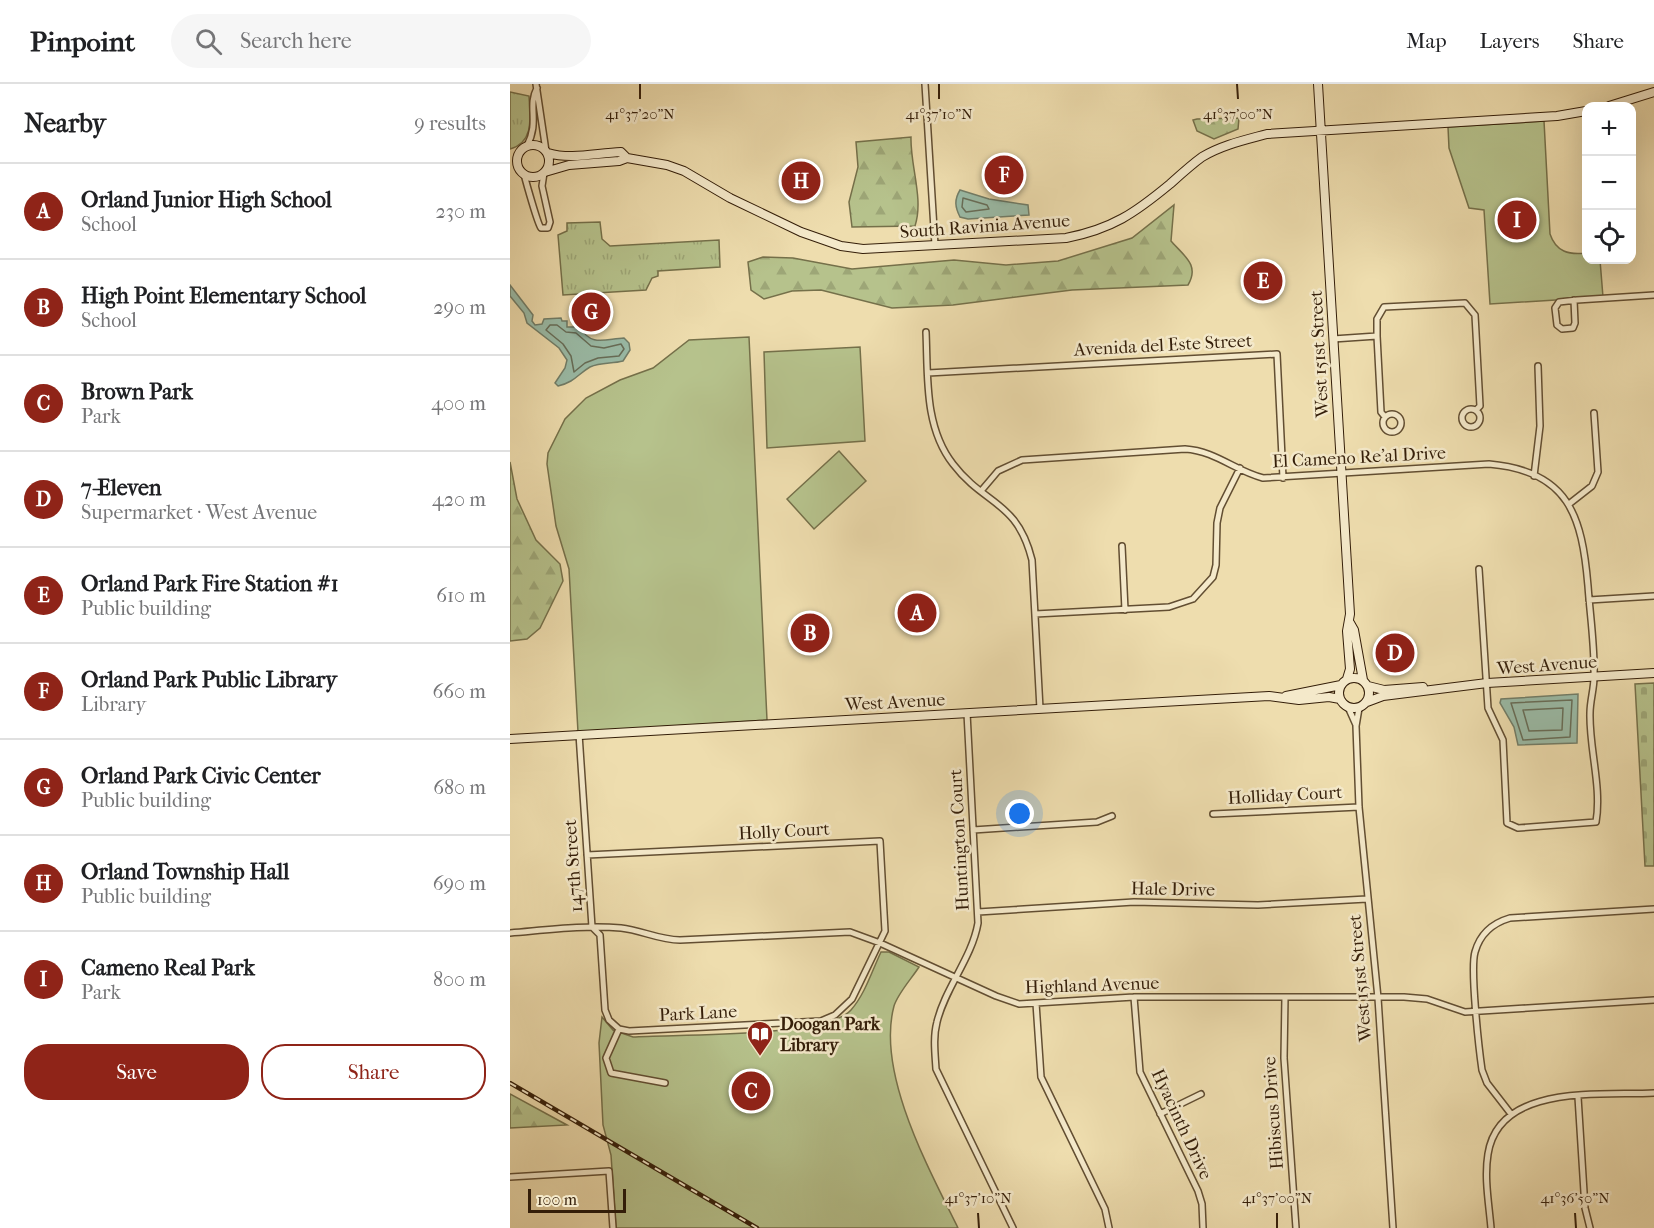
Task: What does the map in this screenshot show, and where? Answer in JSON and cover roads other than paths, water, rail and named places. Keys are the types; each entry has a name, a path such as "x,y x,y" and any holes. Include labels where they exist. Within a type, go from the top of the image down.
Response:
{"street":[{"path":"925,84 935,245"},
{"name":"West 151st Street","path":"1318,84 1350,623 1347,631 1350,669 1344,682"},
{"path":"537,86 549,164 544,173 542,186 550,222 548,228 540,228 536,223 532,196 517,160 535,127 533,95 537,86"},
{"path":"1622,102 1654,92"},
{"name":"South Ravinia Avenue","path":"544,173 570,165 619,161 627,158 667,165 684,171 730,198 830,243 863,249 1066,238 1107,228 1138,210 1202,158 1230,144 1267,134 1321,128 1557,116 1582,112"},
{"path":"510,153 536,144 547,152"},
{"name":"South Ravinia Avenue","path":"547,152 565,158 587,153 621,152 627,158"},
{"path":"510,165 535,177 544,173"},
{"path":"1574,300 1575,323 1573,328 1562,330 1557,325 1555,308 1559,302 1574,300 1654,295"},
{"path":"1385,417 1382,412 1377,336 1377,319 1384,307 1458,302 1471,307 1475,315 1480,406 1476,410"},
{"path":"926,332 929,399 940,443 965,478 1004,507 1020,527 1028,543 1032,560 1040,709"},
{"path":"1333,339 1377,336"},
{"name":"Avenida del Este Street","path":"927,373 1277,354 1283,478"},
{"path":"1534,476 1540,426 1538,366"},
{"path":"1569,504 1592,486 1598,472 1594,413"},
{"name":"El Cameno Re'al Drive","path":"981,491 998,471 1022,460 1185,449 1202,450 1257,477 1283,478 1489,464 1520,469 1560,493 1578,521 1583,540 1594,677 1590,713 1596,822 1518,828 1507,824 1503,740 1488,708 1487,683"},
{"path":"1035,614 1176,606 1193,599 1213,578 1220,508 1240,468"},
{"path":"1122,546 1125,610"},
{"path":"1479,568 1487,683"},
{"path":"1589,600 1654,596"},
{"name":"West 151st Street","path":"1350,623 1354,630 1365,683"},
{"name":"West Avenue","path":"1368,702 1383,696 1487,683 1654,673"},
{"path":"1355,677 1365,683 1368,702 1359,708 1348,707 1340,699 1344,682 1355,677"},
{"name":"West Avenue","path":"1281,698 1344,682"},
{"name":"West Avenue","path":"1365,683 1384,690 1442,688"},
{"name":"West Avenue","path":"510,739 1040,709 1281,698 1340,699"},
{"name":"West 151st Street","path":"1348,707 1356,726"},
{"name":"West 151st Street","path":"1359,708 1356,726 1359,807 1378,998 1393,1228"},
{"name":"Huntington Court","path":"967,713 978,912 977,930 937,1021 934,1047 936,1069 1013,1228"},
{"name":"147th Street","path":"579,735 592,927 600,935 605,1010 609,1020 619,1029"},
{"name":"Holliday Court","path":"1213,814 1359,807"},
{"path":"973,830 1097,822 1112,816"},
{"name":"Holly Court","path":"587,855 880,842 885,931 880,943"},
{"name":"Hale Drive","path":"978,912 1134,902 1258,905 1367,899"},
{"path":"1511,1114 1487,1083 1482,1070 1474,954 1486,931 1497,922 1510,918 1654,909"},
{"name":"Highland Avenue","path":"510,933 592,927 630,929 665,940 850,932 880,943 1008,1001 1036,1003 1134,997 1415,997 1458,1011 1477,1012 1654,1000"},
{"name":"Park Lane","path":"619,1029 629,1031 675,1030 821,1021 835,1015 852,999 880,943"},
{"name":"Hyacinth Drive","path":"1134,997 1140,1072 1198,1191 1203,1228"},
{"name":"Hibiscus Drive","path":"1285,997 1284,1058 1296,1228"},
{"path":"1036,1003 1041,1077 1105,1209 1109,1228"},
{"path":"619,1029 606,1058 611,1073 664,1083"},
{"path":"1491,1228 1488,1153 1499,1128 1511,1114 1522,1106 1539,1100 1654,1093"},
{"path":"1160,1114 1201,1094"},
{"path":"1578,1097 1585,1208 1590,1228"},
{"path":"510,1177 609,1171 613,1228"}],"water":[{"path":"960,190 989,199 1028,205 1029,215 968,219 960,217 956,204"},
{"path":"510,285 533,315 532,321 535,325 542,324 544,319 561,318 562,321 567,321 567,327 580,327 594,340 624,338 629,343 630,350 623,361 590,367 572,380 558,386 555,383 565,368 567,360 559,348 527,323 524,313 510,296"},
{"path":"1578,694 1577,743 1518,745 1514,727 1500,703 1501,699"}],"railway":[{"path":"510,1083 757,1228"}],"place":[{"name":"Orland Park Public Library","path":"1004,175"},
{"name":"Orland Township Hall","path":"801,181"},
{"name":"Cameno Real Park","path":"1517,220"},
{"name":"Orland Park Fire Station #1","path":"1263,281"},
{"name":"Orland Park Civic Center","path":"591,312"},
{"name":"Orland Junior High School","path":"917,613"},
{"name":"High Point Elementary School","path":"810,633"},
{"name":"7-Eleven","path":"1395,653"},
{"name":"Doogan Park Library","path":"760,1057"},
{"name":"Brown Park","path":"751,1091"}]}
